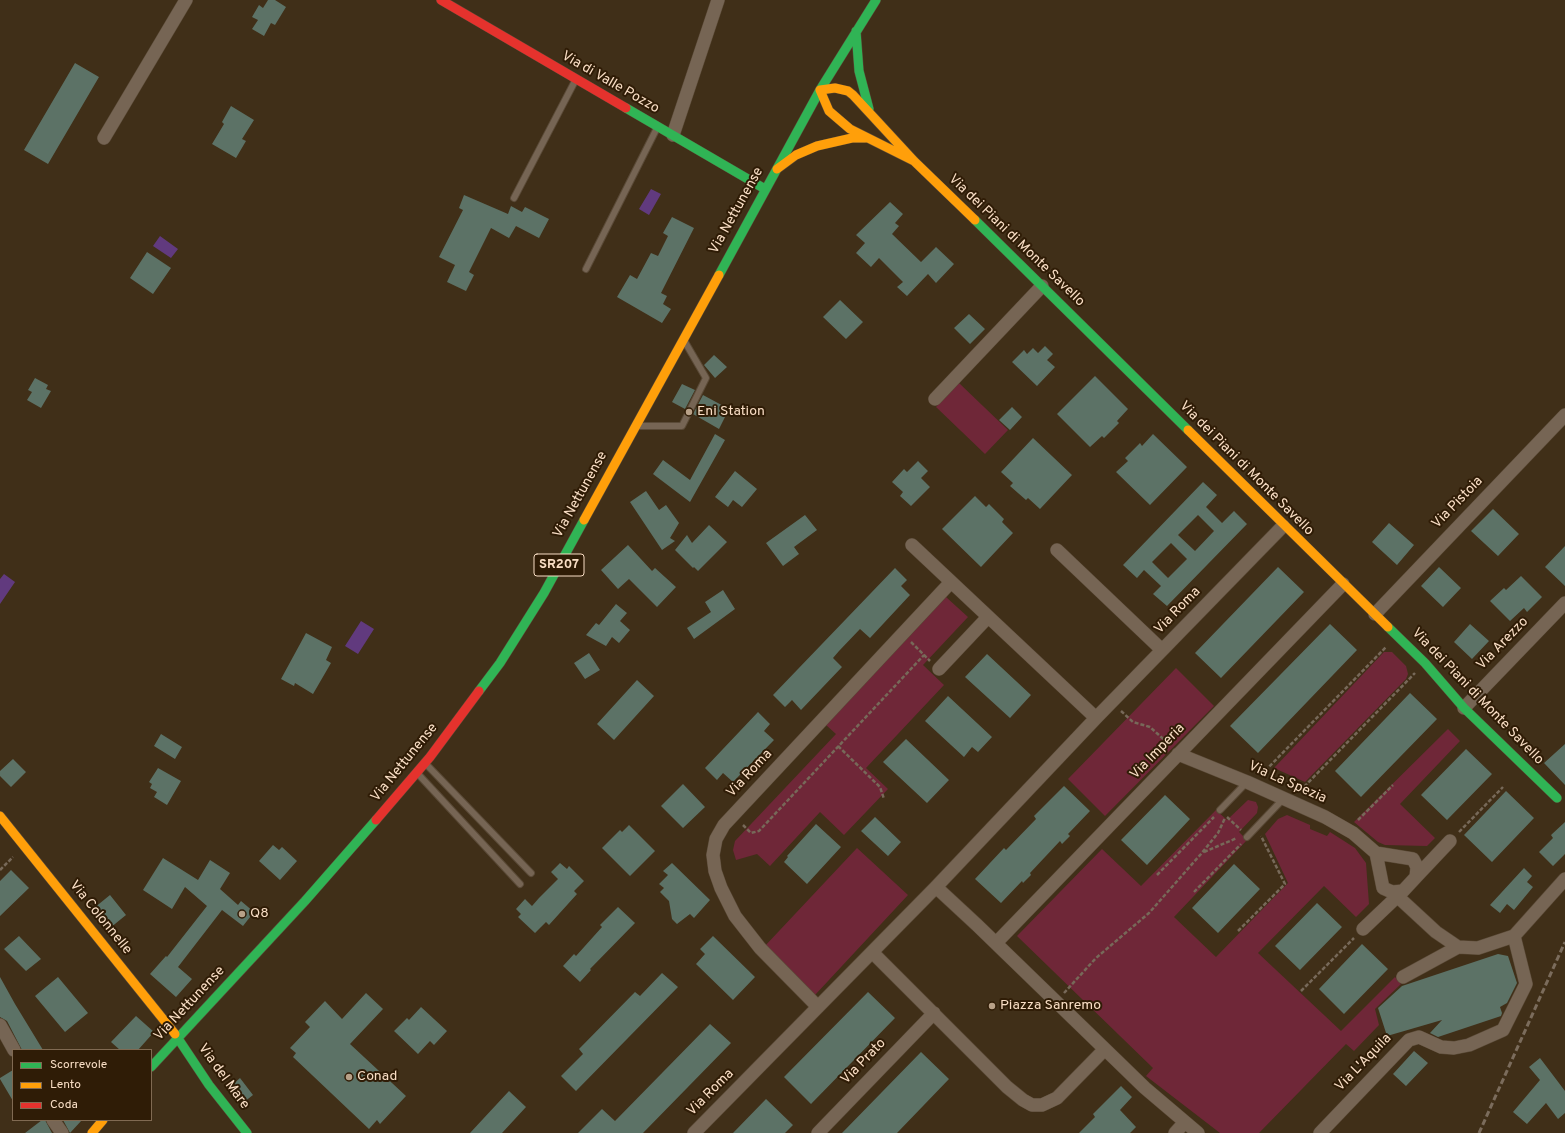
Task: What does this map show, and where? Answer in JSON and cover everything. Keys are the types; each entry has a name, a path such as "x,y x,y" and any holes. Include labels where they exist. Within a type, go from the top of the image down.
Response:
{"street":[{"path":"104,138 186,0"},
{"name":"Via di Valle Pozzo","path":"441,0 765,189"},
{"path":"673,136 718,0"},
{"name":"Via Nettunense","path":"152,1066 305,901 425,763 500,663 544,593 820,90 876,0"},
{"path":"856,31 860,76 872,115"},
{"path":"835,88 848,92 872,115 914,161 884,145 865,138 850,129 830,111 820,90 835,88"},
{"path":"776,170 796,155 817,146 852,138 865,138"},
{"name":"Via dei Piani di Monte Savello","path":"914,161 1283,526 1397,635 1425,663 1464,708 1557,798"},
{"path":"935,399 1042,286"},
{"name":"Via Pistoia","path":"1375,614 1565,415"},
{"name":"Via Roma","path":"694,1133 936,887 1096,718 1283,526"},
{"path":"912,545 1096,718"},
{"path":"1057,550 1162,650"},
{"name":"Via Roma","path":"818,1007 749,935 733,913 715,871 713,850 719,833 733,816 951,582"},
{"name":"Via Imperia","path":"996,943 1344,584"},
{"name":"Via Arezzo","path":"1464,708 1563,609"},
{"path":"939,669 988,617"},
{"name":"Via La Spezia","path":"1178,754 1287,799 1334,822 1348,830 1376,853"},
{"name":"Via Colonnelle","path":"0,816 178,1037"},
{"path":"1363,929 1450,841"},
{"path":"1383,910 1383,888 1376,853 1413,859 1435,857"},
{"path":"1413,859 1417,867 1416,877"},
{"path":"1383,888 1392,892 1400,893 1436,932 1458,947 1478,948 1514,936 1565,879"},
{"path":"936,887 996,943 1104,1050 1184,1123 1198,1133"},
{"name":"Via L'Aquila","path":"1320,1133 1409,1040 1419,1037 1441,1048 1454,1048 1469,1046 1503,1030 1526,984 1514,936"},
{"path":"1403,977 1458,947"},
{"path":"872,952 1007,1087 1023,1100 1032,1105 1042,1105 1057,1098 1104,1050"},
{"name":"Via Prato","path":"818,1133 934,1013"},
{"path":"0,1025 13,1049"},
{"name":"Via del Mare","path":"178,1037 209,1085 247,1133"},
{"path":"54,1121 62,1133"},
{"path":"92,1133 102,1121"},
{"path":"1175,1133 1184,1123"}],"lane":[{"path":"514,198 576,79"},
{"path":"586,269 658,127"},
{"path":"636,426 682,426 706,378 684,338"},
{"path":"425,763 530,873"},
{"path":"417,772 520,884"},
{"path":"1220,810 1250,783"},
{"path":"1246,836 1287,799"}],"path":[{"path":"902,634 939,669"},
{"path":"1250,783 1397,635"},
{"path":"733,816 751,833 759,831 924,655"},
{"path":"1287,799 1425,663"},
{"path":"1112,702 1133,722 1150,727 1178,754"},
{"path":"838,746 880,787 884,799"},
{"path":"1348,830 1393,785"},
{"path":"1450,841 1503,787"},
{"path":"1157,875 1220,810 1246,836"},
{"path":"1056,1002 1096,958 1149,913 1218,833 1226,816"},
{"path":"1238,931 1285,884 1257,827"},
{"path":"1201,854 1210,848 1246,836"},
{"path":"1194,892 1246,836"},
{"path":"1301,990 1363,929"}],"shaded area":[{"path":"651,189 661,194 649,215 639,209"},
{"path":"160,236 178,249 171,258 153,246"},
{"path":"959,383 1008,430 985,454 936,407"},
{"path":"4,574 15,582 0,604 0,579"},
{"path":"946,597 968,617 923,665 944,685 866,768 888,789 844,835 820,812 770,866 757,854 736,860 733,850 735,841 836,734 826,725"},
{"path":"361,621 374,629 358,654 345,646"},
{"path":"1384,652 1392,652 1406,666 1408,674 1406,679 1305,782 1274,768"},
{"path":"1176,668 1214,706 1105,816 1068,779"},
{"path":"1448,729 1460,741 1400,804 1435,838 1427,846 1385,845 1378,842 1354,822"},
{"path":"1248,800 1256,802 1258,807 1257,813 1239,832 1247,840 1174,917 1216,957 1288,883 1265,834 1278,819 1287,815 1310,825 1310,829 1327,836 1330,832 1355,848 1366,863 1369,904 1356,917 1324,886 1258,953 1341,1031 1395,977 1401,984 1375,1009 1379,1025 1354,1051 1346,1044 1259,1133 1220,1133 1146,1076 1153,1068 1017,936 1102,849 1141,886 1216,810 1227,820"},
{"path":"857,848 908,895 815,995 764,947"}],"building":[{"path":"268,0 275,0 286,7 275,25 271,23 264,36 252,29 258,20 252,17 259,5 263,8"},
{"path":"75,63 99,77 48,164 24,150"},
{"path":"231,106 254,120 242,139 246,141 236,158 212,144 224,124 222,122"},
{"path":"464,195 508,214 511,206 522,212 525,207 549,219 539,238 516,226 509,238 491,228 469,272 474,275 466,291 447,282 455,265 439,257 463,210 459,208"},
{"path":"890,202 903,214 895,223 899,226 892,234 921,262 936,247 954,264 936,283 928,274 907,296 897,287 903,282 879,258 871,267 856,253 865,243 856,235"},
{"path":"672,217 694,228 661,293 667,296 663,304 671,309 662,323 617,297 630,275 637,279 651,253 658,256 668,236 663,233"},
{"path":"147,252 171,268 153,294 130,278"},
{"path":"840,300 863,322 846,339 823,317"},
{"path":"969,314 985,329 970,344 954,328"},
{"path":"1045,346 1053,354 1047,360 1055,367 1037,386 1012,362 1024,350 1027,354 1033,348 1038,353"},
{"path":"714,355 727,367 715,378 704,365"},
{"path":"1095,376 1128,409 1117,421 1119,423 1104,438 1102,436 1090,447 1057,414"},
{"path":"35,378 48,385 46,389 51,391 41,408 27,400 32,392 28,390"},
{"path":"682,384 695,390 685,409 672,402"},
{"path":"703,395 729,409 719,429 693,414"},
{"path":"1012,407 1022,417 1010,430 999,420"},
{"path":"715,434 725,440 690,502 653,474 663,460 690,480"},
{"path":"1153,434 1187,467 1150,505 1116,472 1128,461 1125,458 1140,443 1142,446"},
{"path":"1033,438 1072,475 1040,509 1028,498 1026,500 1010,486 1013,483 1001,472"},
{"path":"918,461 928,471 921,478 930,487 911,506 900,496 903,492 892,482 904,469 907,472"},
{"path":"735,471 757,489 742,507 733,500 728,507 715,497"},
{"path":"1203,482 1217,495 1206,507 1222,523 1234,511 1247,524 1167,606 1153,594 1161,586 1144,570 1137,578 1123,565","holes":["1198,515 1214,531 1195,551 1178,535","1171,543 1187,559 1168,578 1152,562"]},
{"path":"646,491 659,510 666,505 679,523 670,538 675,541 662,550 630,502"},
{"path":"975,496 986,507 989,504 1004,519 1002,522 1013,533 981,567 942,529"},
{"path":"1493,509 1519,534 1498,556 1471,531"},
{"path":"805,515 817,530 794,547 799,554 783,566 766,543"},
{"path":"1389,523 1414,545 1397,565 1372,542"},
{"path":"709,525 727,542 698,571 675,550 687,535 692,543"},
{"path":"628,545 652,571 655,568 676,587 657,607 629,579 618,589 601,570"},
{"path":"1565,546 1565,586 1545,567"},
{"path":"1278,567 1304,592 1221,678 1195,653"},
{"path":"1439,567 1461,588 1443,607 1421,586"},
{"path":"895,568 907,580 901,586 910,595 870,638 860,629 839,651 833,658 842,667 801,710 792,700 785,707 773,695"},
{"path":"1521,576 1542,597 1527,612 1524,608 1510,621 1490,601 1504,588 1506,590"},
{"path":"723,590 735,609 694,639 687,628 711,612 705,602"},
{"path":"616,604 627,613 620,621 630,630 619,643 612,637 606,646 586,635 596,623 599,625"},
{"path":"1330,624 1357,650 1258,753 1230,726"},
{"path":"1470,624 1489,641 1472,659 1454,642"},
{"path":"306,633 332,647 326,660 331,663 313,694 295,683 294,686 281,679"},
{"path":"589,653 600,670 585,679 574,663"},
{"path":"987,654 1031,695 1010,718 965,677"},
{"path":"637,680 654,696 614,740 597,724"},
{"path":"1410,693 1437,719 1361,797 1335,771"},
{"path":"948,696 992,737 978,752 972,747 964,757 925,721"},
{"path":"758,712 770,724 764,731 774,740 733,782 723,773 717,780 705,768"},
{"path":"161,734 182,747 175,759 154,746"},
{"path":"906,739 949,780 927,803 883,762"},
{"path":"1565,744 1565,785 1544,763"},
{"path":"1466,749 1492,774 1447,820 1421,795"},
{"path":"13,759 26,772 11,787 0,776 0,771"},
{"path":"158,768 181,781 167,805 154,797 157,792 150,788 152,784 149,782"},
{"path":"683,784 705,807 683,828 661,806"},
{"path":"1064,786 1090,811 1068,834 1070,836 1062,844 1060,841 1030,873 1031,875 1023,883 1022,881 1001,903 975,879 1004,848 1006,850 1036,819 1034,816"},
{"path":"1506,791 1534,818 1492,862 1464,835"},
{"path":"1165,795 1190,819 1147,865 1121,840"},
{"path":"875,817 901,842 888,856 861,831"},
{"path":"1565,822 1565,854 1553,866 1539,852 1553,838 1551,835"},
{"path":"816,824 841,847 807,884 784,862 788,857 787,856"},
{"path":"629,825 655,851 630,876 602,848 620,830 622,832"},
{"path":"273,845 279,850 282,847 297,861 280,880 259,861"},
{"path":"163,858 198,880 210,860 230,873 220,889 238,905 241,901 254,912 243,926 222,910 178,967 192,979 176,997 150,974 166,956 167,957 207,906 185,887 172,909 143,890"},
{"path":"560,863 567,869 569,866 584,881 574,891 577,894 549,925 546,922 535,933 518,917 521,914 516,909 525,899 532,906 558,879 551,872"},
{"path":"672,863 710,900 694,918 690,914 677,924 672,919 669,901 660,892 664,888 659,884 668,875 663,871"},
{"path":"1234,864 1260,889 1218,933 1192,908"},
{"path":"1524,868 1532,876 1527,882 1533,887 1514,910 1507,904 1500,913 1490,905"},
{"path":"11,870 29,888 0,916 0,881"},
{"path":"110,895 126,915 110,928 94,908"},
{"path":"1317,903 1342,927 1300,970 1275,946"},
{"path":"618,907 635,923 590,969 591,970 580,982 563,966 574,954 576,956 602,927 600,925"},
{"path":"19,936 41,959 26,971 4,949"},
{"path":"713,936 755,977 733,1000 696,964 705,954 700,949"},
{"path":"1362,944 1388,969 1344,1014 1319,989"},
{"path":"1498,954 1508,956 1517,983 1507,1003 1500,1007 1502,1013 1501,1016 1438,1037 1430,1033 1442,1020 1387,1036 1378,1008 1402,986"},
{"path":"662,973 678,987 576,1091 561,1076 583,1054 579,1049 635,992 640,996"},
{"path":"0,977 42,1049 21,1049 7,1021 0,1017"},
{"path":"58,977 88,1013 65,1032 35,996"},
{"path":"868,992 895,1018 811,1104 784,1077"},
{"name":"Conad","path":"366,993 383,1009 350,1044 406,1096 380,1124 377,1120 369,1129 293,1057 296,1053 290,1048 310,1027 305,1022 325,1001 342,1019"},
{"path":"421,1007 447,1031 434,1045 430,1041 418,1054 394,1031 407,1018 409,1020"},
{"path":"136,1016 154,1032 139,1049 119,1049 111,1042"},
{"path":"710,1024 731,1043 643,1133 578,1133 602,1109 615,1121"},
{"path":"1414,1051 1428,1063 1406,1086 1393,1074"},
{"path":"921,1052 949,1079 897,1133 842,1133"},
{"path":"1540,1058 1565,1091 1565,1113 1558,1119 1546,1103 1527,1124 1513,1112 1540,1080 1529,1067"},
{"path":"12,1071 12,1099 0,1079"},
{"path":"240,1078 253,1095 244,1102 231,1086"},
{"path":"1121,1086 1132,1097 1120,1110 1136,1127 1130,1133 1079,1133 1095,1117 1093,1114"},
{"path":"509,1091 526,1107 502,1133 470,1133"},
{"path":"766,1099 793,1125 785,1133 733,1133"},
{"path":"41,1121 46,1121 52,1133 25,1133"},
{"path":"64,1121 81,1121 70,1133"}],"railway":[{"path":"1479,1133 1565,942"}],"traffic: fast":[{"path":"719,275 820,90 876,0"},
{"path":"856,31 859,71 869,109"},
{"path":"626,108 765,189"},
{"path":"975,220 1188,430"},
{"path":"479,691 500,663 544,593 584,520"},
{"path":"1388,627 1425,663 1464,708 1557,798"},
{"path":"152,1066 305,901 376,820"},
{"path":"175,1034 209,1085 247,1133"}],"traffic: slow":[{"path":"914,161 850,129 829,111 820,90 835,88 848,91 853,95 914,161 975,220"},
{"path":"777,169 796,155 817,146 852,138 865,138"},
{"path":"584,520 719,275"},
{"path":"1188,430 1388,627"},
{"path":"0,816 175,1034"},
{"path":"92,1133 102,1121"}],"traffic: jam":[{"path":"441,0 626,108"},
{"path":"376,820 430,757 479,691"}],"place":[{"name":"Eni Station","path":"689,412"},
{"name":"Q8","path":"242,914"},
{"name":"Piazza Sanremo","path":"992,1006"},
{"name":"Conad","path":"349,1077"}]}
